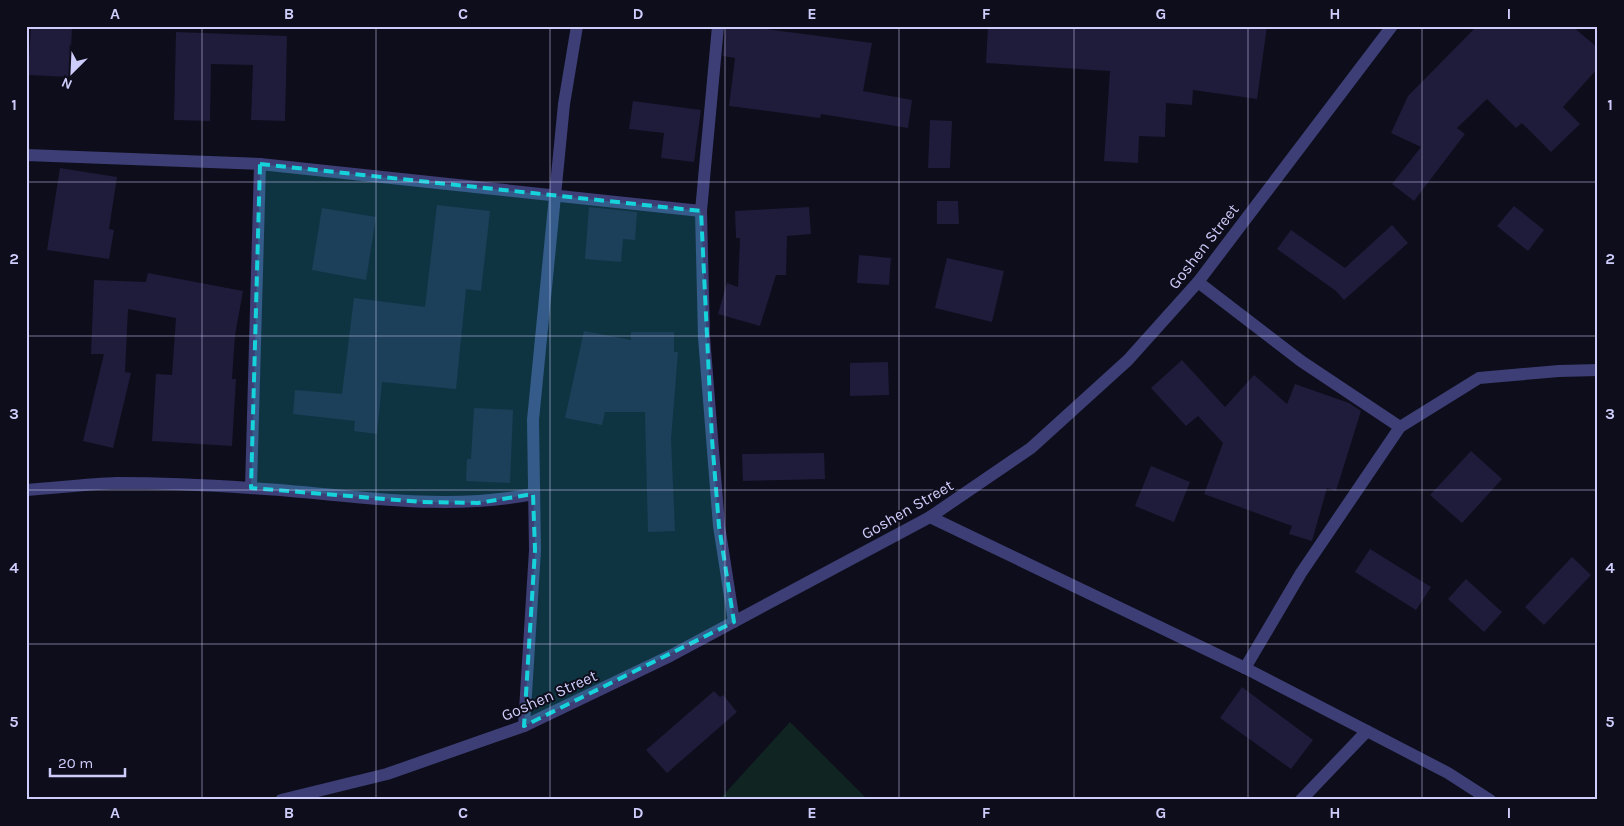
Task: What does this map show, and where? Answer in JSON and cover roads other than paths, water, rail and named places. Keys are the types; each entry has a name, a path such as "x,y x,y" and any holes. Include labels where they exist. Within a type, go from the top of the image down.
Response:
{"street":[{"path":"524,726 535,550 533,420 564,104 578,26"},
{"path":"718,26 701,212 704,337 719,526 734,622"},
{"name":"Goshen Street","path":"281,800 387,774 524,726 670,656 930,517 1031,448 1128,360 1198,282 1392,26"},
{"path":"26,155 260,164 556,198 701,212"},
{"path":"251,488 260,164"},
{"path":"1198,282 1301,361 1400,427"},
{"path":"1245,668 1302,573 1400,427 1479,378 1559,371 1598,370"},
{"path":"26,490 117,483 251,488 422,502 478,502 533,494"},
{"path":"930,517 1245,668 1448,773 1490,800"},
{"path":"1301,800 1367,731"}]}
